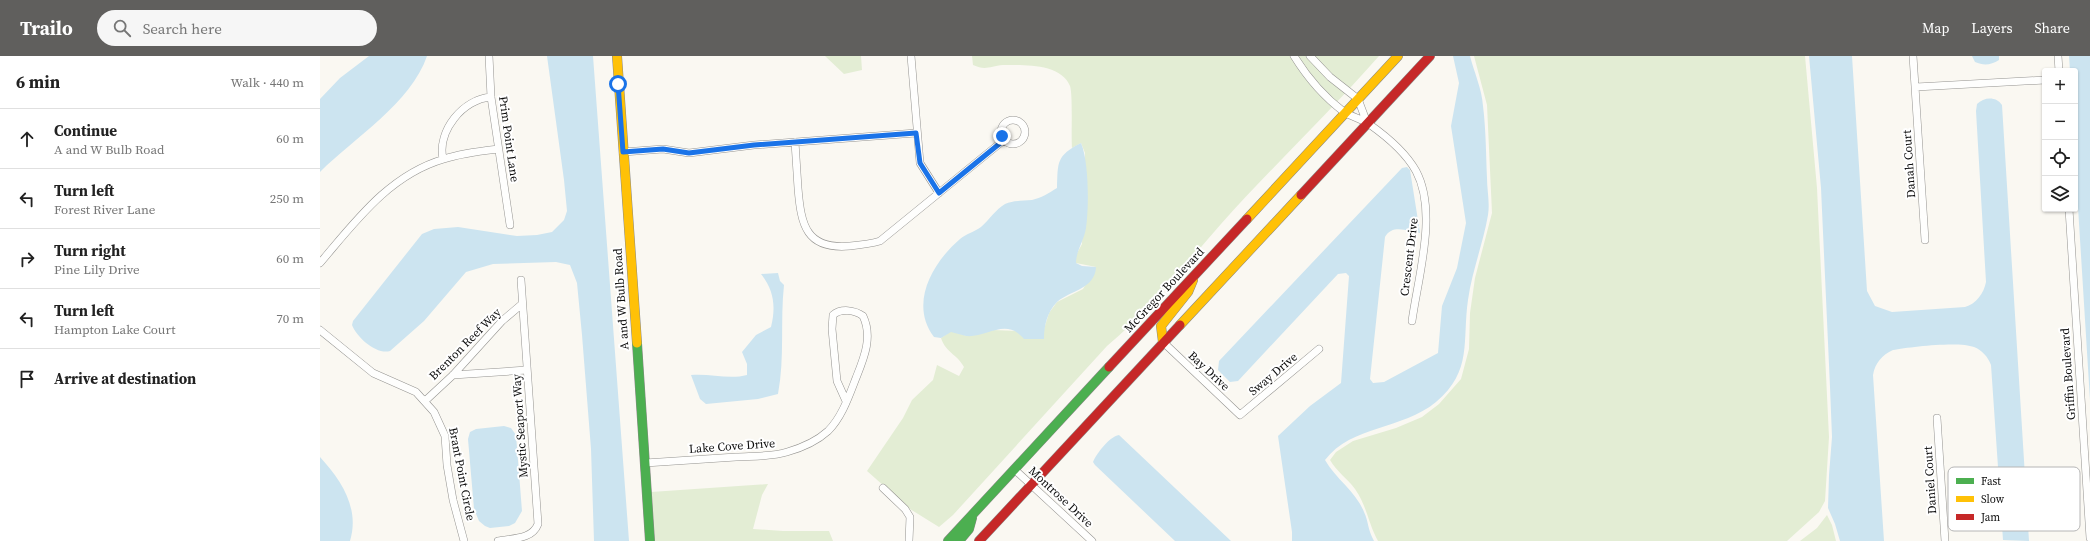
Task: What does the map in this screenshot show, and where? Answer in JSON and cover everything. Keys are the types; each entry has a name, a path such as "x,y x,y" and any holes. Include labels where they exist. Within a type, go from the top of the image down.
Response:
{"main road":[{"name":"A and W Bulb Road","path":"617,56 650,541"},
{"name":"McGregor Boulevard","path":"948,541 1398,56"},
{"path":"979,541 1430,56"},
{"path":"1164,342 1161,326 1188,292 1197,272"},
{"path":"959,541 969,529 973,514"}],"street":[{"name":"Prim Point Lane","path":"489,56 491,97 510,225"},
{"path":"911,56 916,133 920,163 939,193"},
{"path":"1294,56 1311,81 1345,113 1368,123"},
{"path":"1310,56 1326,73 1358,99 1368,123"},
{"name":"Danah Court","path":"1913,56 1925,240"},
{"path":"2058,56 2060,68"},
{"path":"1916,87 2042,80"},
{"path":"443,159 442,139 454,119 465,107 475,100 491,97"},
{"name":"Crescent Drive","path":"1368,123 1408,160 1417,174 1422,189 1426,225 1412,321"},
{"path":"623,152 663,149 689,153 725,148 916,133"},
{"path":"795,142 801,217 809,235 825,245 843,246 871,244 880,241 1004,140"},
{"path":"320,263 382,194 413,173 443,159 498,149"},
{"name":"Griffin Boulevard","path":"2068,212 2090,538"},
{"name":"Mystic Seaport Way","path":"498,541 531,535 536,531 538,524 520,280"},
{"name":"Brenton Reef Way","path":"425,401 453,375 482,342 522,304"},
{"name":"Lake Cove Drive","path":"645,463 772,455 787,452 815,441 834,424 846,401 866,355 867,331 863,316 853,312 844,311 833,315 832,329 837,381 846,401"},
{"name":"Brant Point Circle","path":"320,330 373,373 416,392 440,420 445,436 448,472 464,541"},
{"name":"Bay Drive","path":"1164,342 1240,415"},
{"name":"Sway Drive","path":"1240,415 1319,349"},
{"path":"453,375 527,370"},
{"name":"Daniel Court","path":"1937,418 1945,541"},
{"name":"Montrose Drive","path":"1014,469 1092,541"},
{"path":"883,488 905,509 910,517 909,541"}],"green space":[{"path":"825,56 861,56 862,70 844,74"},
{"path":"972,56 1379,56 1340,99 1240,203 1138,318 1107,346 953,515 939,527 910,509 867,471 903,418 912,400 933,380 937,365 959,376 964,367 946,347 941,338 951,331 967,336 993,330 1018,331 1044,329 1049,313 1057,302 1083,289 1096,267 1076,263 1076,255 1082,244 1085,153 1081,143 1072,148 1070,86 1065,78 1059,73 1050,69 1021,65 1003,65 981,68 973,65"},
{"path":"1474,56 1805,56 1817,188 1829,437 1825,501 1819,512 1787,541 1378,541 1359,495 1330,460 1336,452 1353,441 1396,428 1422,417 1439,404 1461,379 1469,349 1470,313 1475,278 1492,213 1487,105"},
{"path":"768,484 762,495 753,529 783,531 829,531 833,541 654,541 651,492"},
{"path":"1827,515 1832,525 1836,541 1800,541 1817,528"}],"water":[{"path":"369,56 427,56 419,73 395,104 320,172 320,99 340,78"},
{"path":"547,56 593,56 629,541 594,541 591,449 582,335 577,283 570,265 556,262 493,264 466,272 424,321 390,351 385,352 368,344 358,335 352,325 353,321 422,234 434,229 458,227 517,236 537,235 552,232 564,220 567,211 564,180"},
{"path":"1453,56 1470,56 1481,93 1485,124 1489,206 1486,226 1468,300 1464,355 1461,367 1456,379 1448,390 1436,402 1423,411 1349,440 1336,449 1325,460 1361,505 1374,541 1292,541 1278,436 1310,406 1341,383 1349,276 1346,273 1338,274 1238,381 1230,382 1218,370 1219,361 1402,168 1407,167 1410,170 1420,233 1396,229 1388,233 1385,237 1370,379 1373,383 1384,382 1438,353 1442,306 1457,268 1466,223 1451,126 1459,83"},
{"path":"1809,56 1852,56 1867,291 1875,306 1892,312 1969,306 1979,298 1986,282 1976,111 1977,104 1990,98 1997,100 2002,105 2024,467 1998,467 1991,365 1980,350 1967,345 1946,345 1922,346 1893,350 1882,357 1877,363 1873,375 1884,541 1840,541 1828,508 1832,437 1821,188"},
{"path":"1972,56 1999,56 1999,60 1990,64 1981,64 1975,62"},
{"path":"2069,56 2090,56 2090,400 2078,207 2078,68 2070,68"},
{"path":"1081,143 1086,161 1088,209 1085,233 1077,254 1076,263 1082,266 1096,267 1095,274 1091,280 1087,285 1057,302 1047,319 1044,339 1024,339 1017,333 1003,329 974,336 966,336 951,332 941,338 934,337 927,324 924,311 924,298 927,285 941,260 960,239 981,227 1005,204 1015,201 1032,200 1057,188 1058,166 1060,161 1067,152"},
{"path":"778,273 780,281 784,285 782,312 782,353 778,394 758,399 706,404 700,399 691,375 733,377 747,375 747,364 742,352 756,335 771,327 773,320 773,299 769,286 761,274"},
{"path":"504,426 511,428 516,435 522,511 515,523 509,526 490,528 479,521 474,509 468,439 470,432 476,429"},
{"path":"1119,435 1231,541 1175,541 1093,462 1097,454 1107,442"},
{"path":"320,457 335,475 347,495 352,517 350,541 320,541"},
{"path":"2002,531 2028,531 2029,541 2003,540"}],"traffic: fast":[{"path":"637,343 650,541"},
{"path":"948,541 1109,367"},
{"path":"959,541 969,529 972,518"}],"traffic: slow":[{"path":"617,56 637,343"},
{"path":"1247,219 1398,56"},
{"path":"1180,325 1301,195"},
{"path":"1163,342 1161,326 1188,292 1193,280"}],"traffic: jam":[{"path":"1301,195 1430,56"},
{"path":"1109,367 1247,219"},
{"path":"979,541 1180,325"}],"route":[{"path":"618,84 623,152 663,149 679,153 689,153 754,145 916,133 918,154 923,172 939,193 1004,140 1002,136"}]}
